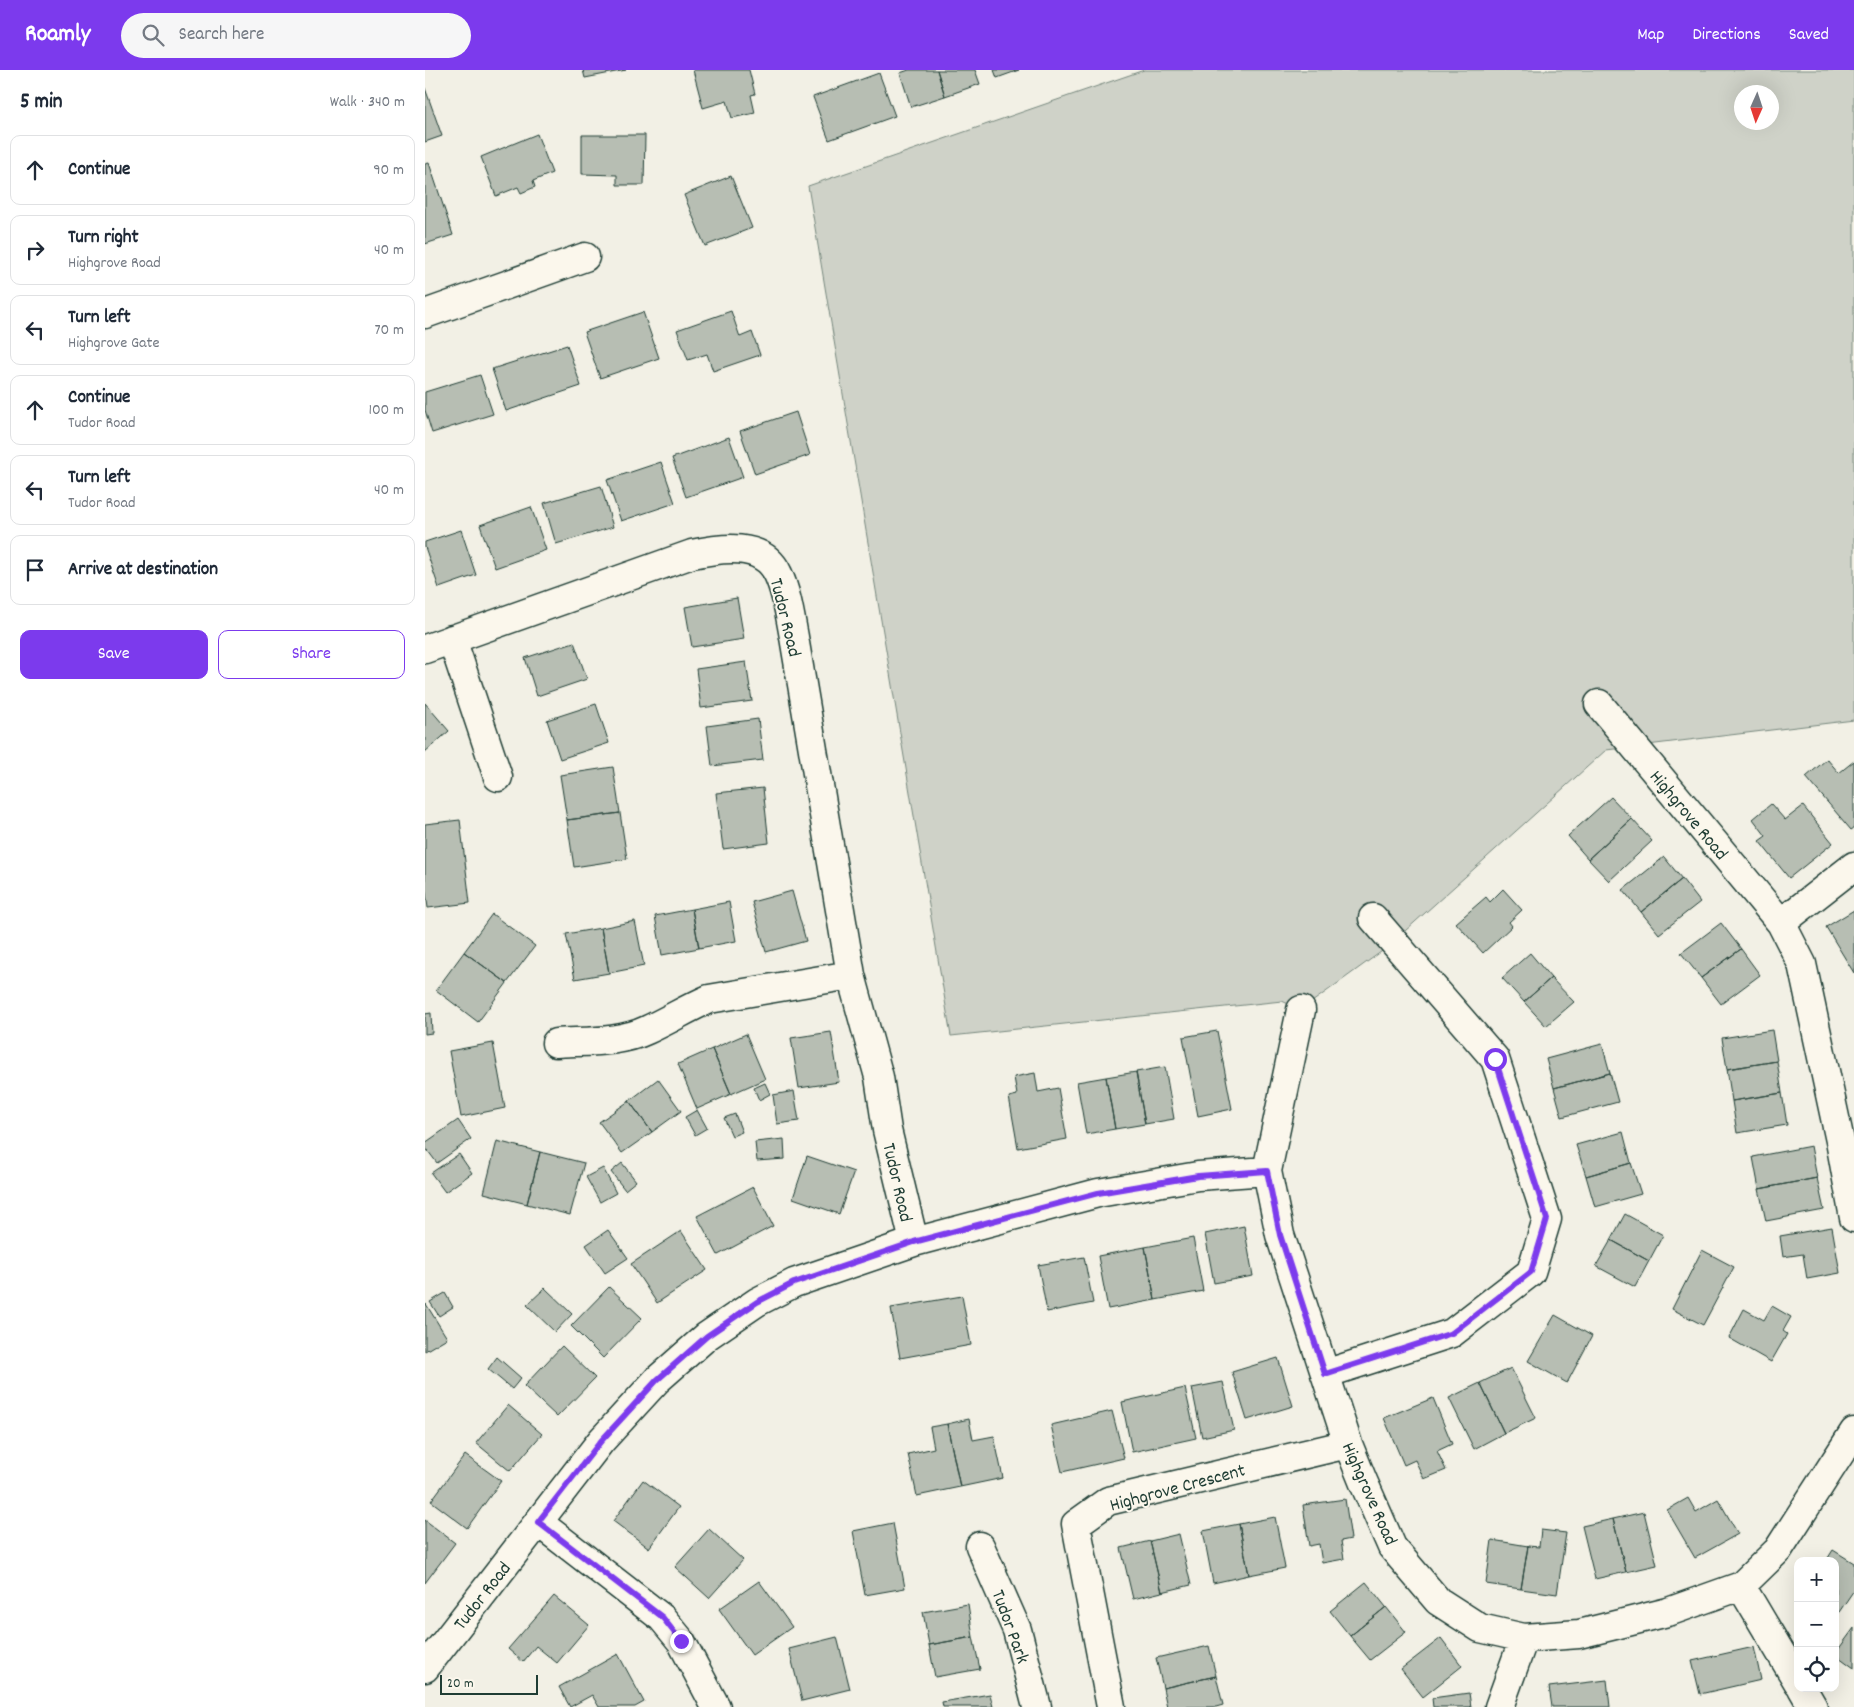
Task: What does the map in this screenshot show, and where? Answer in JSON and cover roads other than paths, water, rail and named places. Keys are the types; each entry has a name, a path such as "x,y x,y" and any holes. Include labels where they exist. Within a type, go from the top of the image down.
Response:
{"street":[{"path":"425,314 585,256"},
{"name":"Tudor Road","path":"425,649 692,554 733,548 750,551 761,556 778,572 785,592 794,637 851,975 879,1077 887,1130 914,1242 794,1283 757,1302 707,1336 657,1380 601,1441 425,1668"},
{"path":"452,639 498,777"},
{"name":"Highgrove Road","path":"1599,704 1781,923 1801,964 1847,1140 1854,1218"},
{"path":"1781,923 1854,866"},
{"path":"1325,1374 1452,1333 1531,1272 1547,1219 1495,1059 1373,918"},
{"path":"556,1043 623,1038 647,1031 690,1007 709,999 851,975"},
{"path":"914,1242 1098,1193 1198,1176 1267,1171 1301,1010"},
{"name":"Highgrove Road","path":"1267,1171 1280,1235 1348,1444 1392,1547 1438,1601 1480,1628 1524,1638 1579,1634 1668,1612 1741,1586 1778,1550 1854,1432"},
{"name":"Highgrove Crescent","path":"1111,1707 1076,1524 1108,1501 1348,1444"},
{"path":"538,1522 669,1624 681,1641 716,1707"},
{"name":"Tudor Park","path":"980,1546 1017,1630 1037,1707"},
{"path":"1741,1586 1794,1675"},
{"path":"1499,1707 1524,1638"},
{"path":"1804,1692 1813,1707"}]}
